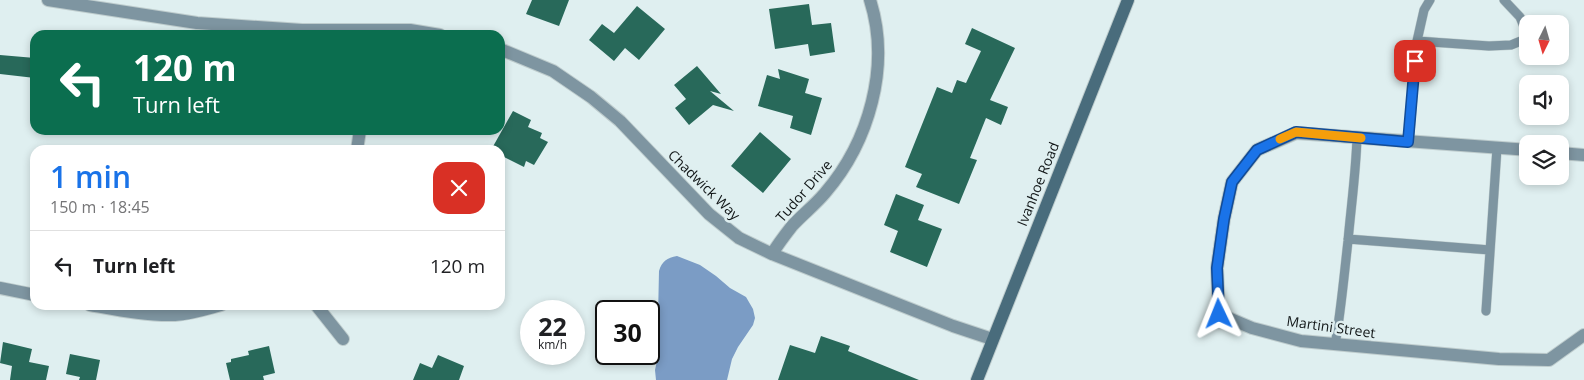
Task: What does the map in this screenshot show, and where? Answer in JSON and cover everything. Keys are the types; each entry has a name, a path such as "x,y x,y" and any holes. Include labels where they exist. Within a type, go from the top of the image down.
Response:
{"main road":[{"name":"Ivanhoe Road","path":"977,380 1128,0"}],"street":[{"path":"48,0 197,23 302,30"},
{"name":"Tudor Drive","path":"772,254 792,226 825,194 857,146 872,105 878,59 877,32 870,0"},
{"name":"Chadwick Way","path":"505,51 553,71 591,97 620,122 709,214 739,238 772,254 953,326 992,339"},
{"name":"Martini Street","path":"1519,149 1296,132 1257,150 1232,182 1224,219 1217,268 1219,314 1252,328 1301,341 1500,359 1549,360 1584,335"},
{"path":"1569,154 1584,155"},
{"path":"0,288 30,294"},
{"path":"118,310 176,314 205,310"},
{"path":"320,310 343,339"}],"lane":[{"path":"1408,142 1417,42 1424,10 1430,0"},
{"path":"1504,0 1519,16"},
{"path":"1417,42 1489,46 1512,44 1519,41"},
{"path":"1335,345 1348,239 1357,137"},
{"path":"1486,312 1497,148"},
{"path":"1348,239 1490,250"}],"water":[{"path":"677,256 700,265 730,288 746,297 753,309 755,318 753,325 732,359 727,380 656,380 656,365 660,365 659,271 665,260"}],"building":[{"path":"532,0 569,0 559,26 526,14"},
{"path":"809,4 812,25 831,23 835,52 810,56 808,44 775,49 769,9"},
{"path":"637,6 665,29 639,60 625,48 614,61 589,40 602,24 614,33"},
{"path":"972,28 1015,48 990,100 1008,107 1001,125 986,118 970,158 977,160 959,204 916,187 922,174 905,167 937,87 952,93 957,80 966,83 981,51 965,44"},
{"path":"0,55 30,58 30,77 0,74"},
{"path":"697,66 721,94 710,91 734,111 713,105 689,125 675,108 686,99 674,85"},
{"path":"778,69 809,79 805,93 822,98 811,135 790,128 793,116 758,106 767,75 780,79"},
{"path":"513,111 531,120 528,127 542,133 540,138 548,142 534,165 526,161 524,167 505,158 505,145 494,145 499,135 505,135 505,125"},
{"path":"760,132 791,159 763,193 731,166"},
{"path":"896,194 924,205 918,220 942,229 927,267 890,252 898,231 884,225"},
{"path":"821,336 850,346 848,351 919,380 778,380 790,345 815,353"},
{"path":"3,342 32,349 29,362 49,366 46,380 10,380 12,366 0,363"},
{"path":"269,346 275,373 263,376 264,380 230,380 226,363 231,362 231,359 249,355 248,351"},
{"path":"70,354 100,360 96,380 79,380 80,377 66,374"},
{"path":"438,355 464,366 459,380 413,380 420,363 432,368"}],"slow traffic":[{"path":"1280,139 1296,132 1361,138"}],"route":[{"path":"1219,314 1217,268 1224,219 1232,182 1257,150 1296,132 1408,142 1415,61"}]}
